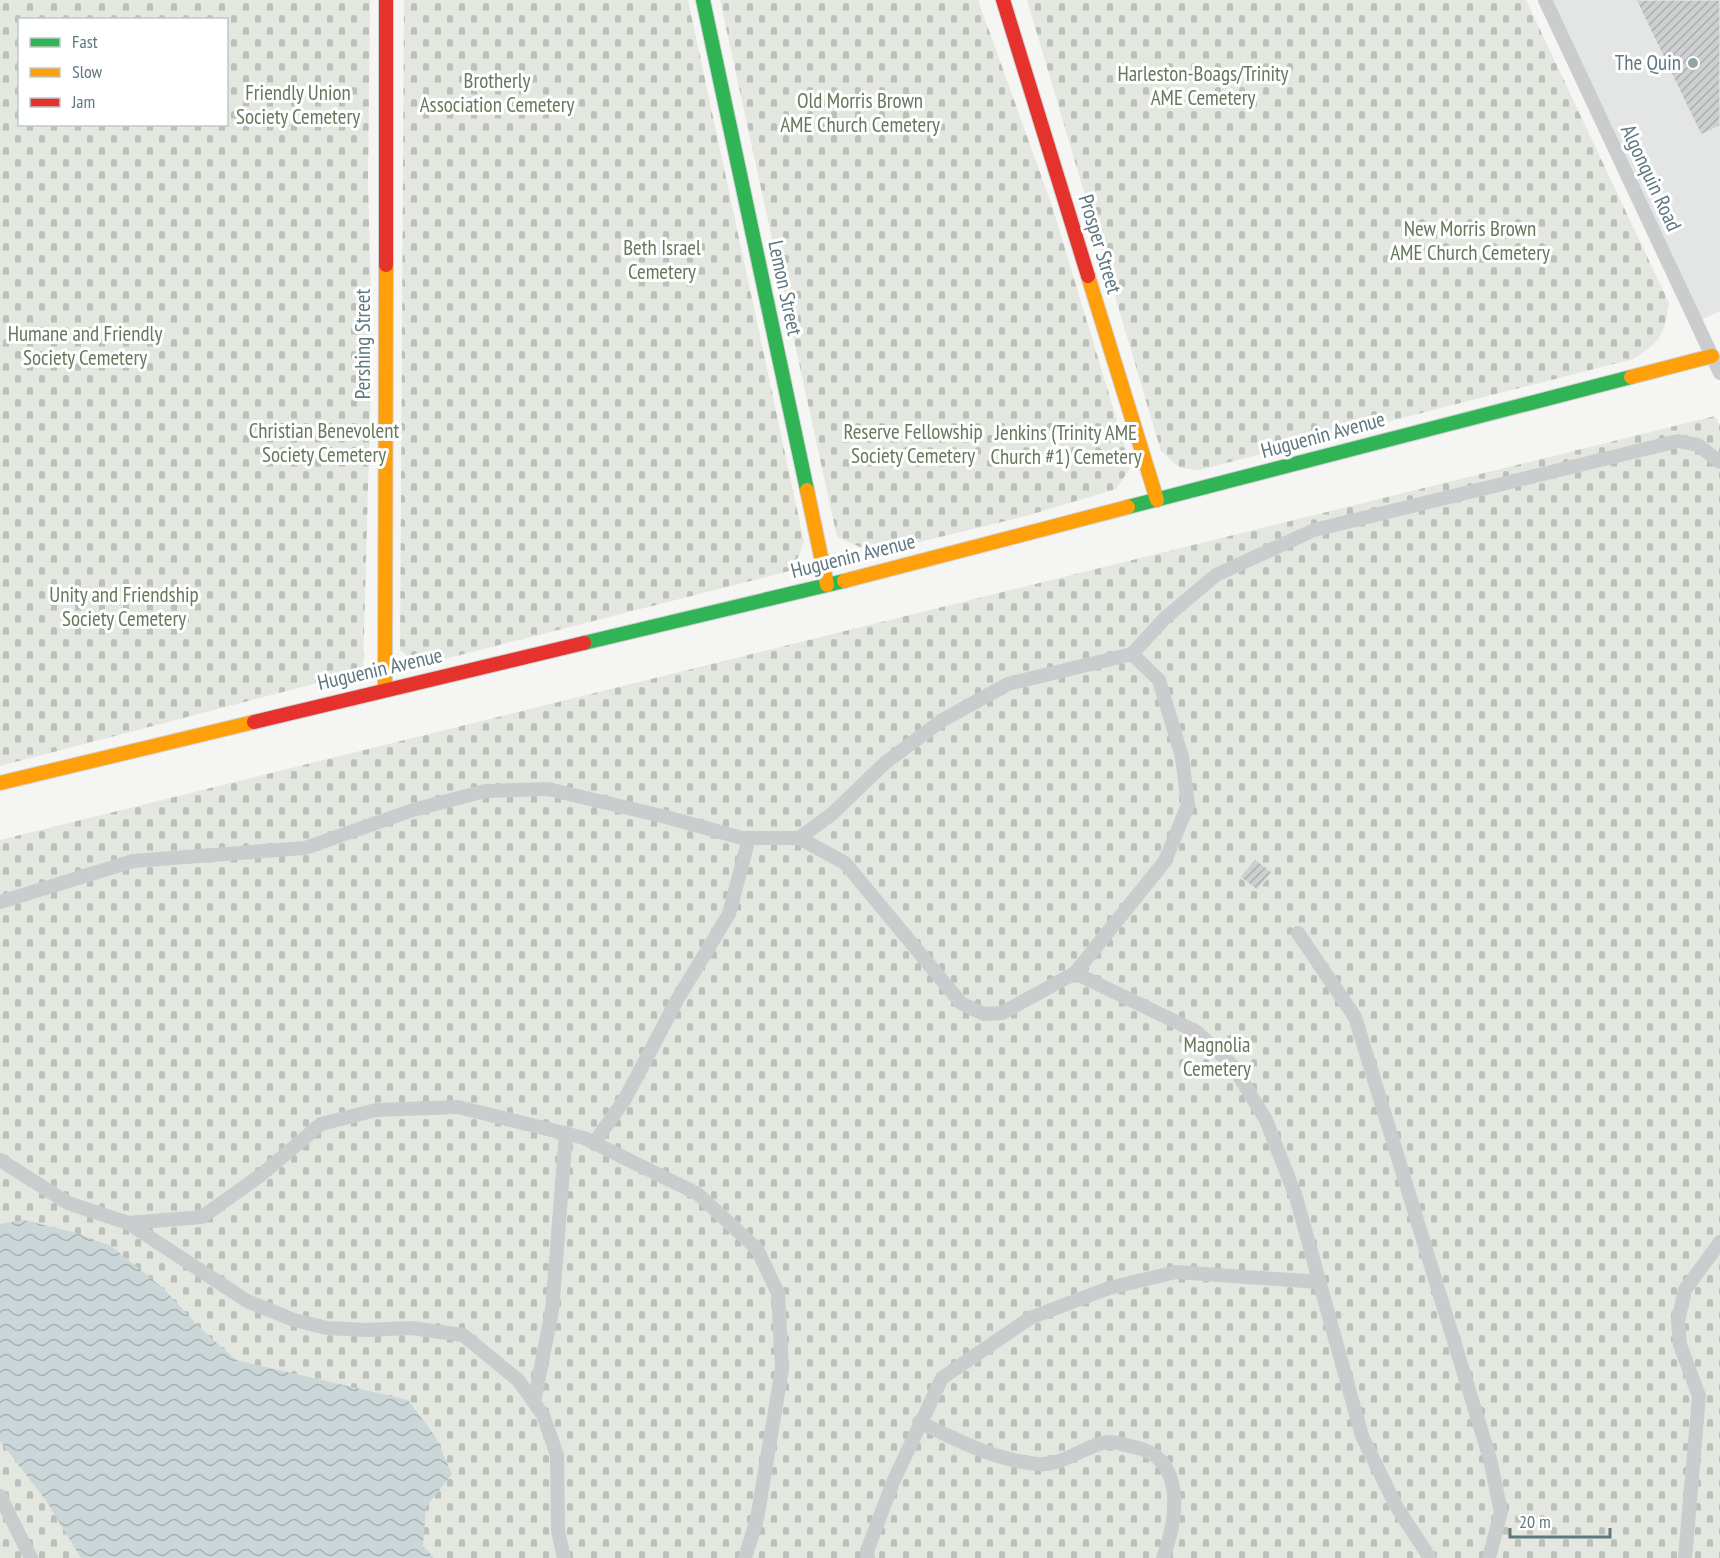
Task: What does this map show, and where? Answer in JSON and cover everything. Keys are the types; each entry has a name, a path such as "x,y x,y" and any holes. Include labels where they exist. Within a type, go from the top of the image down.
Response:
{"street":[{"name":"Pershing Street","path":"385,689 386,0"},
{"name":"Lemon Street","path":"703,0 827,585"},
{"name":"Prosper Street","path":"1003,0 1157,500"},
{"name":"Huguenin Avenue","path":"0,783 827,585 1712,356"}],"lane":[{"name":"Algonquin Road","path":"1545,0 1720,373"},
{"path":"799,838 832,814 885,763 941,721 1008,684 1132,654 1165,618 1216,575 1314,530 1678,441 1698,446 1720,462"},
{"path":"0,902 133,861 305,848 413,810 485,791 548,789 749,838 799,838 845,862 961,1003 984,1014 1002,1013 1075,972 1165,861 1188,805 1182,757 1159,680 1132,654"},
{"path":"594,1143 626,1100 677,1000 729,914 749,838"},
{"path":"1298,933 1355,1017 1490,1459 1501,1512 1489,1558"},
{"path":"1075,972 1197,1032 1233,1066 1270,1131 1296,1197 1362,1436 1396,1506 1430,1558"},
{"path":"128,1223 202,1217 261,1175 321,1124 376,1110 458,1107 566,1133 594,1143 698,1194 757,1249 778,1293 783,1369 757,1519 745,1558"},
{"path":"534,1402 552,1311 566,1133"},
{"path":"0,1160 68,1203 128,1223 247,1301 294,1320 327,1328 366,1330 411,1328 463,1335 518,1380 543,1415 557,1455 558,1531 564,1558"},
{"path":"1685,1558 1700,1396 1680,1345 1678,1321 1685,1290 1720,1242"},
{"path":"868,1558 867,1551 892,1482 942,1378 1030,1318 1109,1288 1176,1272 1319,1282"},
{"path":"919,1422 998,1458 1042,1465 1109,1442 1145,1450 1166,1464 1176,1494 1168,1544 1163,1558"},
{"path":"0,1496 32,1558"}],"shaded area":[{"path":"1545,0 1720,0 1720,311 1696,322"}],"green space":[{"path":"0,0 370,0 368,181 372,343 363,671 0,766"},
{"path":"404,0 688,0 804,542 793,570 421,665 400,650"},
{"path":"720,0 978,0 1052,206 1131,467 1116,489 1026,516 874,553 837,537"},
{"name":"New Morris Brown AME Church Cemetery","path":"1027,0 1526,0 1669,303 1660,337 1633,359 1199,470 1180,468 1161,451"},
{"name":"Magnolia Cemetery","path":"1715,416 1720,426 1720,1558 0,1558 0,840"}],"water":[{"path":"24,1220 76,1233 111,1246 164,1289 199,1327 236,1360 408,1400 435,1436 452,1474 426,1507 423,1546 434,1558 81,1558 45,1499 0,1441 0,1224"}],"building":[{"name":"The Quin","path":"1636,0 1720,0 1720,126 1701,135"},
{"path":"1255,859 1272,872 1257,890 1240,877"}],"traffic: fast":[{"path":"703,0 807,490"},
{"path":"1128,507 1631,377"},
{"path":"584,643 844,581"}],"traffic: slow":[{"path":"385,689 386,265"},
{"path":"1088,276 1157,500"},
{"path":"1631,377 1712,356"},
{"path":"807,490 827,585"},
{"path":"844,581 1128,507"},
{"path":"0,783 254,722"}],"traffic: jam":[{"path":"386,0 386,265"},
{"path":"1003,0 1088,276"},
{"path":"254,722 584,643"}],"place":[{"name":"The Quin","path":"1693,63"}],"park label":[{"name":"Harleston-Boags/Trinity AME Cemetery","path":"1203,86"},
{"name":"Brotherly Association Cemetery","path":"497,93"},
{"name":"Friendly Union Society Cemetery","path":"298,105"},
{"name":"Old Morris Brown AME Church Cemetery","path":"860,113"},
{"name":"Beth Israel Cemetery","path":"662,260"},
{"name":"Humane and Friendly Society Cemetery","path":"85,346"},
{"name":"Christian Benevolent Society Cemetery","path":"324,443"},
{"name":"Reserve Fellowship Society Cemetery","path":"913,444"},
{"name":"Jenkins (Trinity AME Church #1) Cemetery","path":"1066,445"},
{"name":"Unity and Friendship Society Cemetery","path":"124,607"}]}
